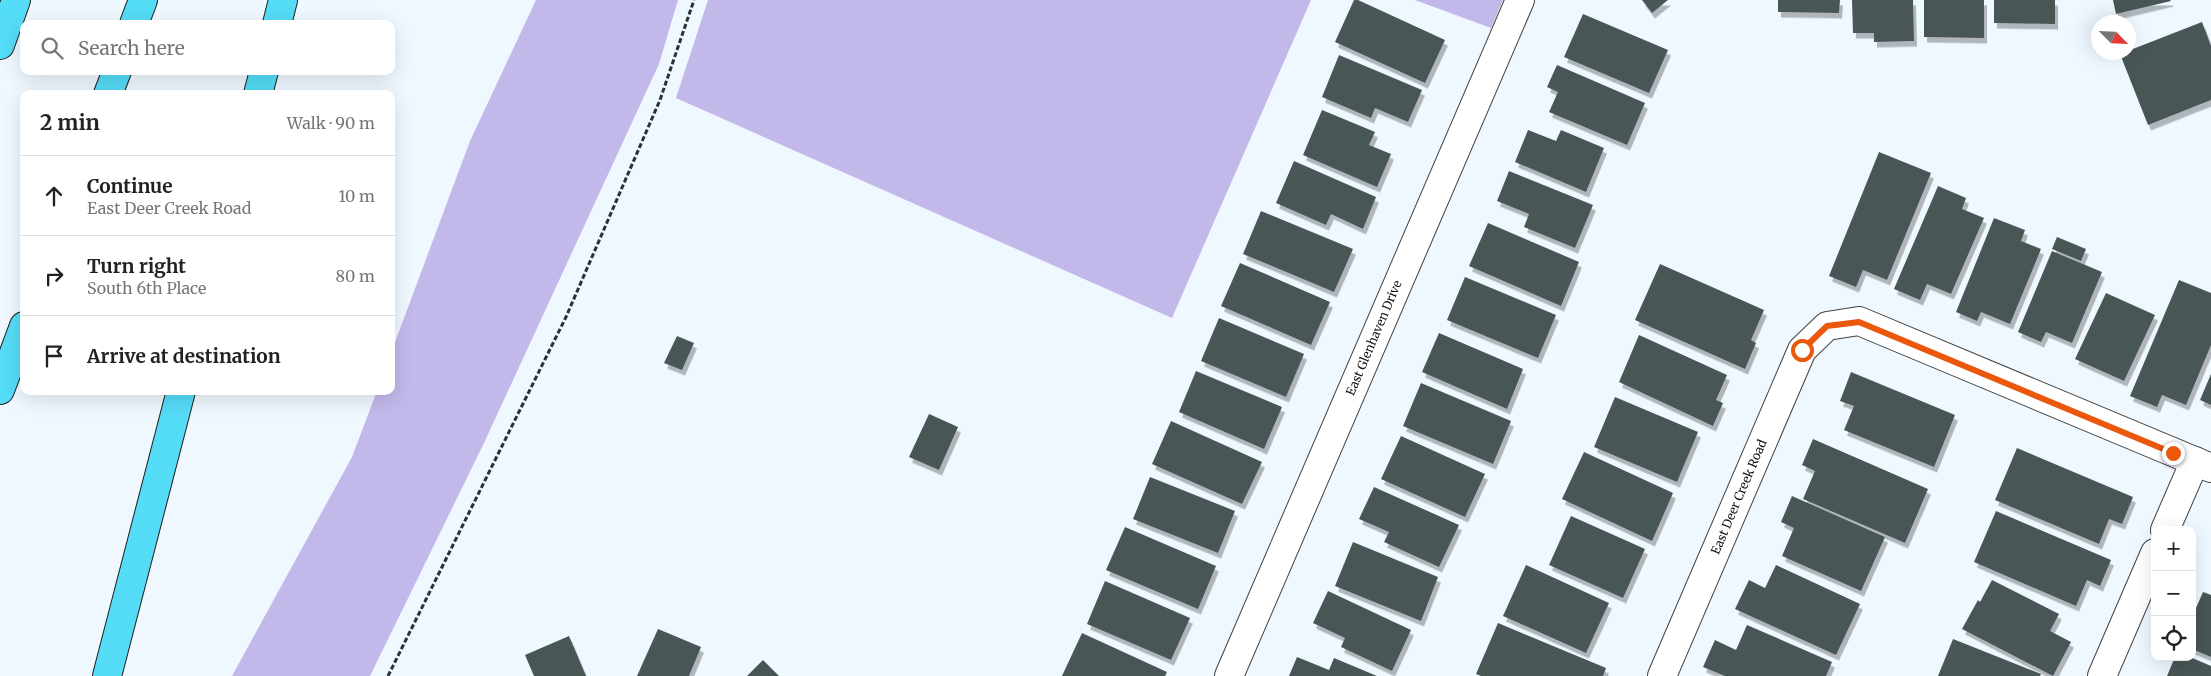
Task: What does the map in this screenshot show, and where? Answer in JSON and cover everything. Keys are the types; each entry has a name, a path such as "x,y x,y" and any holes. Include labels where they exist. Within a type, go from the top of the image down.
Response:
{"highway":[{"path":"0,45 16,0"},
{"path":"136,20 143,0"},
{"path":"278,20 283,0"},
{"path":"110,90 115,75"},
{"path":"259,90 263,75"},
{"path":"0,390 20,337"},
{"path":"107,676 179,395"}],"street":[{"name":"East Glenhaven Drive","path":"1229,676 1520,0"},
{"name":"East Deer Creek Road","path":"1662,676 1802,350 1827,326 1859,322 2203,465"},
{"path":"2167,526 2203,465"},
{"path":"2102,676 2151,562"}],"path":[{"path":"388,676 566,317 660,100 694,0"}],"shaded area":[{"path":"536,0 678,0 659,64 483,445 370,676 232,676 352,457 375,395 395,395 395,342 470,141"},
{"path":"708,0 1311,0 1172,318 676,98"},
{"path":"1415,0 1503,0 1491,28"}],"building":[{"path":"1354,0 1358,0 1445,40 1425,83 1335,42"},
{"path":"1642,0 1668,0 1652,13"},
{"path":"1778,0 1840,0 1839,13 1778,12"},
{"path":"1852,0 1913,0 1914,41 1874,42 1874,33 1853,33"},
{"path":"1924,0 1984,0 1984,38 1924,37"},
{"path":"1994,0 2055,0 2055,24 1994,23"},
{"path":"2113,0 2170,0 2171,1 2116,14"},
{"path":"1583,14 1668,50 1649,93 1564,57"},
{"path":"2202,22 2211,46 2211,100 2148,125 2122,60 2136,60 2136,48"},
{"path":"1339,55 1422,90 1408,122 1375,108 1371,118 1322,97"},
{"path":"1557,65 1645,103 1627,145 1549,112 1558,92 1547,87"},
{"path":"1322,110 1375,132 1369,145 1391,154 1377,187 1303,155"},
{"path":"1528,130 1556,141 1561,130 1604,148 1586,192 1515,162"},
{"path":"1879,152 1931,173 1887,280 1863,270 1856,287 1829,276"},
{"path":"1294,161 1376,197 1363,229 1331,214 1326,225 1276,203"},
{"path":"1509,171 1593,205 1575,248 1524,227 1529,214 1497,201"},
{"path":"1938,186 1966,198 1962,209 1984,218 1951,294 1927,284 1920,300 1894,289"},
{"path":"1261,211 1353,249 1334,292 1243,254"},
{"path":"1994,218 2025,230 2021,241 2041,249 2010,324 1981,312 1977,321 1956,312"},
{"path":"1488,223 1579,262 1561,306 1469,266"},
{"path":"2057,237 2086,249 2081,261 2052,249"},
{"path":"2052,251 2102,272 2072,343 2046,332 2041,342 2018,332"},
{"path":"1240,263 1330,302 1311,345 1221,306"},
{"path":"1660,264 1764,310 1751,340 1756,343 1745,369 1635,320"},
{"path":"1465,277 1556,315 1538,358 1447,320"},
{"path":"2179,280 2211,293 2211,345 2186,405 2162,395 2157,407 2130,396"},
{"path":"2106,293 2155,315 2124,381 2075,359"},
{"path":"1219,318 1304,354 1286,397 1201,361"},
{"path":"1439,333 1523,369 1507,409 1422,372"},
{"path":"1639,335 1727,375 1716,400 1723,403 1713,426 1619,382"},
{"path":"677,336 694,343 682,370 664,363"},
{"path":"1196,371 1282,407 1264,449 1179,412"},
{"path":"1851,372 1955,415 1934,467 1844,430 1854,406 1840,401"},
{"path":"2211,374 2211,405 2200,400"},
{"path":"1421,383 1511,421 1493,464 1403,426"},
{"path":"1615,397 1698,432 1677,482 1594,447"},
{"path":"929,414 958,427 939,470 909,457"},
{"path":"1171,421 1262,462 1242,504 1152,464"},
{"path":"1401,436 1485,474 1465,517 1381,479"},
{"path":"1813,439 1928,489 1905,543 1803,499 1815,471 1802,465"},
{"path":"2017,448 2133,497 2122,524 2109,519 2099,544 1995,500"},
{"path":"1584,452 1673,493 1652,541 1562,499"},
{"path":"1150,477 1235,511 1218,553 1133,519"},
{"path":"1374,487 1459,525 1439,567 1384,542 1389,532 1359,519"},
{"path":"1792,496 1885,537 1861,591 1782,556 1794,528 1781,522"},
{"path":"1996,511 2111,560 2100,586 2087,580 2076,606 1974,562"},
{"path":"1571,516 1645,549 1623,598 1549,565"},
{"path":"1125,527 1216,566 1198,609 1106,570"},
{"path":"1353,542 1438,577 1421,621 1335,586"},
{"path":"1526,565 1609,603 1586,653 1503,616"},
{"path":"1776,565 1860,604 1836,655 1735,609 1749,580 1765,588"},
{"path":"1992,580 2059,614 2050,631 2071,642 2053,676 1962,629"},
{"path":"1105,581 1190,618 1171,660 1087,624"},
{"path":"1328,591 1411,630 1392,671 1341,647 1345,638 1313,623"},
{"path":"2203,592 2211,595 2211,657 2196,651 2196,608"},
{"path":"1498,623 1606,668 1603,676 1481,676 1476,674"},
{"path":"1747,625 1832,662 1826,676 1725,676 1703,667 1715,640 1736,650"},
{"path":"658,629 701,647 689,676 637,676"},
{"path":"1082,633 1167,672 1165,676 1062,676"},
{"path":"569,636 586,676 534,676 525,655"},
{"path":"1953,639 2041,674 2040,676 1938,676"},
{"path":"1297,657 1329,670 1334,658 1377,676 1289,676"},
{"path":"763,660 779,676 747,676"},
{"path":"2196,660 2211,666 2211,676 2167,676 2173,661"}],"route":[{"path":"1802,350 1827,326 1859,322 2173,453"}]}
